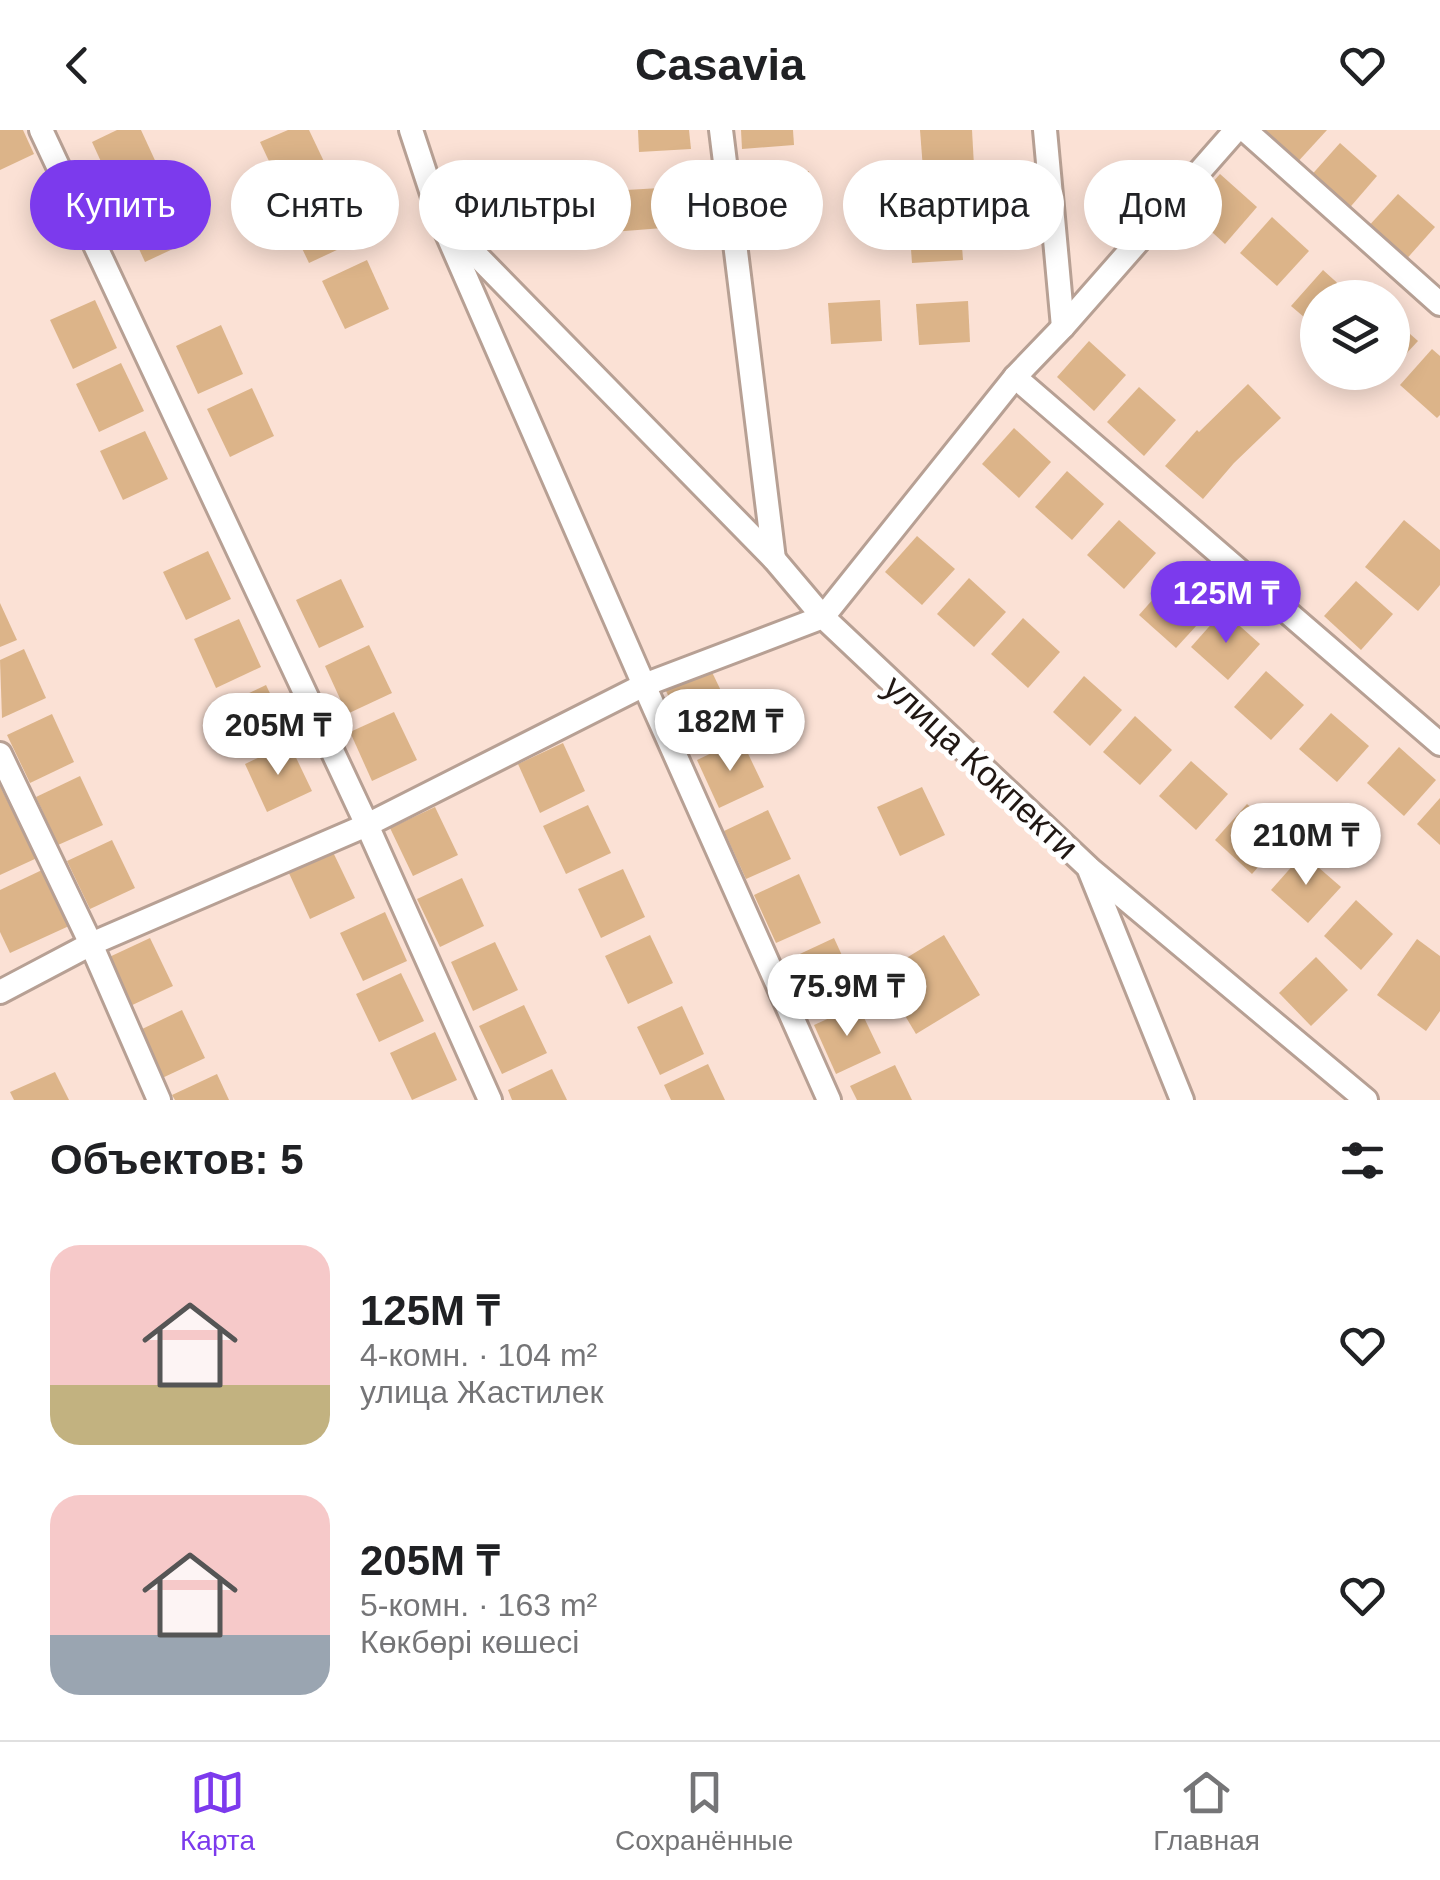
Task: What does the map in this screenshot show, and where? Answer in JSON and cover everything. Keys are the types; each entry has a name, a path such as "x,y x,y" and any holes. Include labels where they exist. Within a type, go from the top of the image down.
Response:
{"street":[{"path":"42,130 367,824 490,1100"},
{"path":"411,130 421,160"},
{"path":"721,130 774,559"},
{"path":"1045,130 1063,327"},
{"path":"0,992 92,944 367,824 644,685 823,617 1015,377 1236,130"},
{"path":"1245,130 1440,304"},
{"path":"454,250 829,1100"},
{"name":"улица Кокпекти","path":"471,250 774,559 823,617 1088,866 1182,1100"},
{"path":"1015,377 1440,744"},
{"path":"0,754 92,944 158,1100"},
{"path":"1088,866 1366,1100"}],"building":[{"path":"0,130 23,130 34,154 0,170"},
{"path":"117,130 141,130 155,160 100,160 92,142"},
{"path":"288,130 309,130 323,160 268,160 260,142"},
{"path":"638,130 689,130 691,149 639,152"},
{"path":"741,130 793,130 794,145 742,149"},
{"path":"920,130 972,130 974,160 922,160"},
{"path":"1260,130 1327,130 1294,166"},
{"path":"1340,143 1377,176 1346,212 1308,179"},
{"path":"1222,176 1257,207 1225,244 1222,241"},
{"path":"651,189 651,229 631,231 631,190"},
{"path":"1398,194 1435,227 1403,263 1366,229"},
{"path":"1272,217 1309,251 1277,286 1240,253"},
{"path":"140,250 171,250 145,262"},
{"path":"303,250 337,250 309,263"},
{"path":"911,250 962,250 963,260 912,263"},
{"path":"367,260 389,309 345,329 322,281"},
{"path":"1323,270 1334,280 1314,280"},
{"path":"1300,296 1300,314 1291,306"},
{"path":"95,300 117,348 73,369 50,320"},
{"path":"880,300 882,341 831,344 828,303"},
{"path":"968,301 970,342 919,345 916,304"},
{"path":"221,325 243,374 198,394 176,346"},
{"path":"1410,334 1418,341 1410,350"},
{"path":"1089,341 1126,375 1094,411 1057,377"},
{"path":"1432,349 1440,356 1437,418 1406,390 1410,390 1410,374"},
{"path":"121,363 144,411 99,432 76,384"},
{"path":"1248,384 1281,418 1203,499 1165,466 1197,430"},
{"path":"1139,387 1176,420 1144,456 1107,422"},
{"path":"252,388 274,436 230,457 207,409"},
{"path":"1014,428 1051,462 1019,498 982,464"},
{"path":"145,431 168,479 123,500 100,451"},
{"path":"1067,471 1104,504 1072,540 1035,507"},
{"path":"1119,520 1156,553 1124,589 1087,555"},
{"path":"1404,520 1440,550 1440,585 1418,611 1365,567"},
{"path":"917,536 955,569 922,605 885,572"},
{"path":"208,551 231,599 186,620 163,572"},
{"path":"969,578 1006,612 974,647 937,614"},
{"path":"341,579 364,627 319,648 296,600"},
{"path":"1171,579 1208,613 1176,648 1139,615"},
{"path":"1356,581 1393,614 1361,650 1324,616"},
{"path":"0,603 17,640 0,647"},
{"path":"1223,611 1260,644 1228,680 1191,647"},
{"path":"1023,618 1060,652 1028,688 991,654"},
{"path":"239,619 261,667 216,688 194,639"},
{"path":"369,645 392,693 347,714 325,666"},
{"path":"24,649 46,698 2,718 0,660"},
{"path":"711,670 734,718 689,739 666,691"},
{"path":"1266,671 1304,705 1271,740 1234,707"},
{"path":"1084,676 1122,710 1090,746 1053,712"},
{"path":"266,685 289,733 244,754 222,706"},
{"path":"394,712 417,760 372,781 350,732"},
{"path":"1331,713 1369,746 1337,782 1299,749"},
{"path":"52,714 74,762 30,783 7,735"},
{"path":"1135,716 1172,750 1140,785 1103,752"},
{"path":"741,739 764,787 719,808 697,760"},
{"path":"289,743 312,791 267,812 245,764"},
{"path":"563,743 585,791 540,813 518,764"},
{"path":"1399,747 1436,780 1404,816 1367,783"},
{"path":"1191,761 1228,794 1196,830 1159,796"},
{"path":"80,776 103,825 58,845 36,797"},
{"path":"0,786 37,858 0,875"},
{"path":"922,787 945,835 900,856 877,807"},
{"path":"1440,798 1440,845 1417,824"},
{"path":"1247,804 1284,837 1252,874 1215,840"},
{"path":"588,805 611,853 566,874 543,826"},
{"path":"435,807 458,855 413,876 390,828"},
{"path":"768,810 791,859 746,879 724,831"},
{"path":"112,840 135,888 90,909 67,861"},
{"path":"332,850 355,898 310,919 288,871"},
{"path":"1303,854 1341,887 1308,923 1271,890"},
{"path":"623,869 645,917 601,938 578,889"},
{"path":"42,870 69,926 10,953 0,932 0,890"},
{"path":"799,874 821,923 776,943 754,895"},
{"path":"462,878 484,926 440,947 417,899"},
{"path":"1356,900 1393,934 1361,970 1324,936"},
{"path":"385,912 407,961 363,981 340,933"},
{"path":"650,935 673,983 628,1004 605,956"},
{"path":"944,935 980,995 916,1034 880,974"},
{"path":"150,938 173,986 128,1007 105,959"},
{"path":"834,938 856,986 812,1007 789,959"},
{"path":"1417,939 1440,956 1440,1011 1426,1031 1377,995"},
{"path":"495,942 518,990 473,1011 451,962"},
{"path":"1316,957 1348,990 1311,1026 1279,993"},
{"path":"401,973 424,1021 379,1042 356,994"},
{"path":"524,1005 547,1053 502,1074 479,1026"},
{"path":"858,1005 881,1053 836,1074 814,1025"},
{"path":"682,1006 704,1054 660,1075 637,1027"},
{"path":"182,1010 205,1058 160,1079 138,1031"},
{"path":"435,1032 457,1080 412,1100 390,1053"},
{"path":"708,1064 725,1100 671,1100 664,1085"},
{"path":"895,1065 912,1100 857,1100 850,1086"},
{"path":"552,1069 567,1100 512,1100 508,1090"},
{"path":"55,1072 69,1100 14,1100 10,1092"},
{"path":"217,1074 229,1100 175,1100 172,1095"}]}
